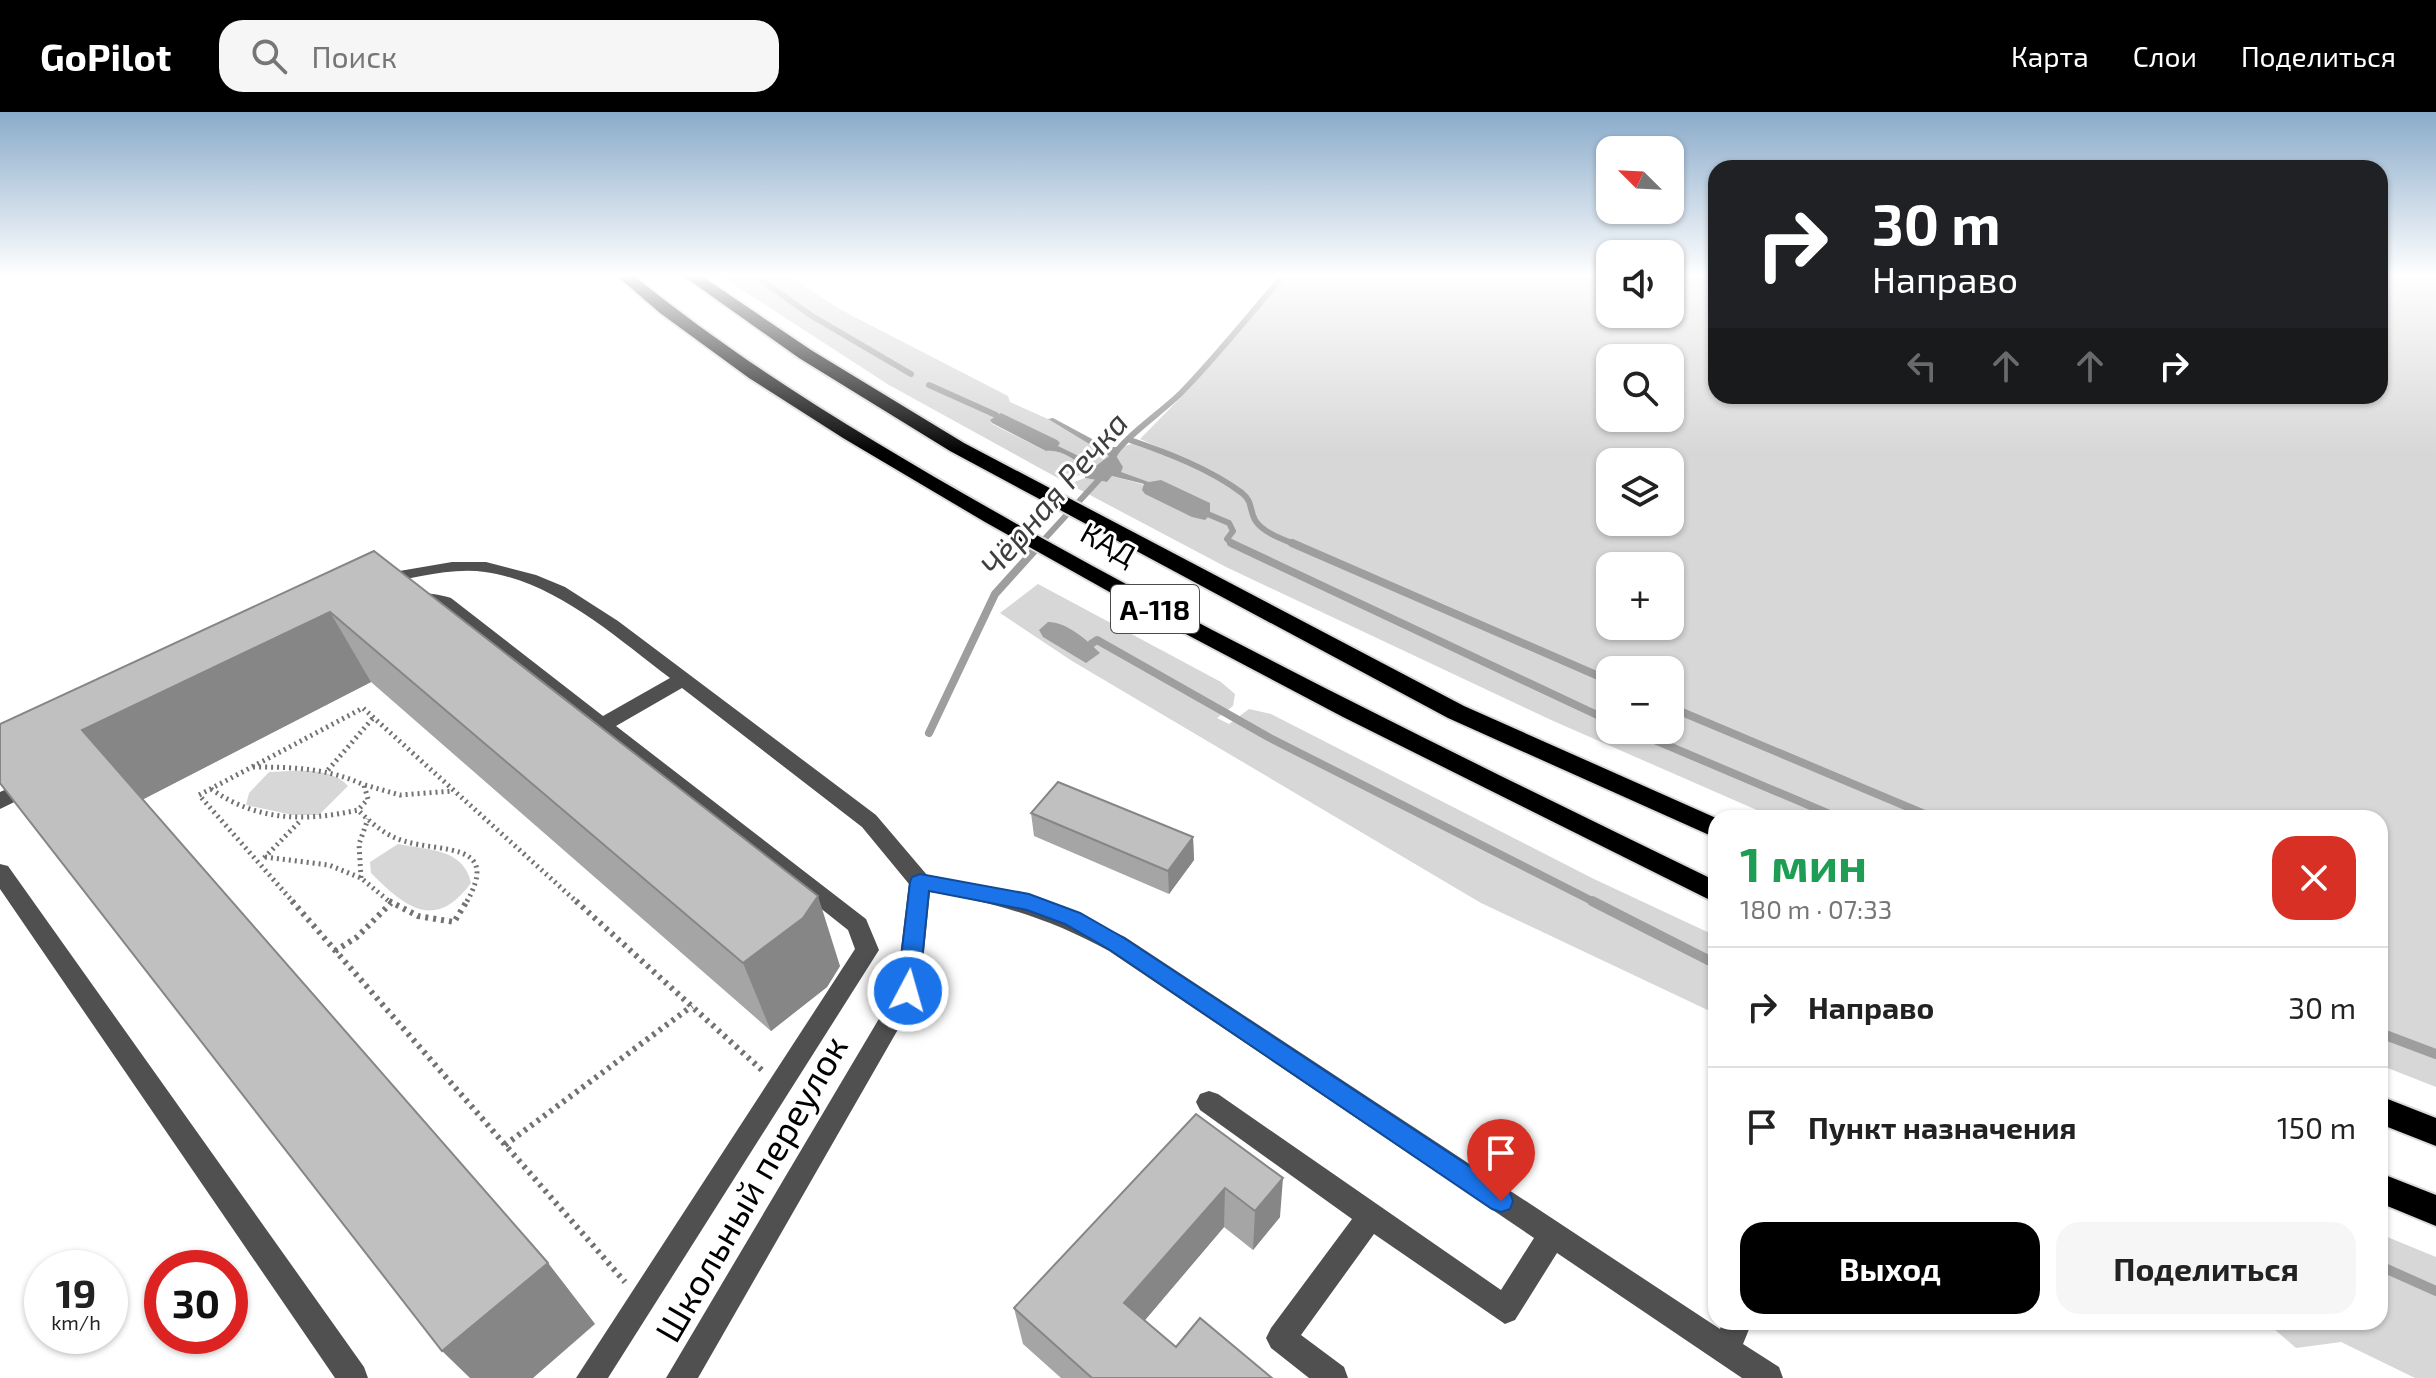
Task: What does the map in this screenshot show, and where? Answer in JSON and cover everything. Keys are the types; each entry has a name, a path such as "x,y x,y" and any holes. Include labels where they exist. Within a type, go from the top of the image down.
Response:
{"highway":[{"name":"КАД","path":"703,334 759,375 908,470 1099,579 1425,750 1708,889"},
{"name":"КАД","path":"776,334 957,447 1456,712 1708,825"},
{"path":"2388,1113 2436,1132"},
{"path":"2388,1191 2436,1211"}],"street":[{"path":"362,584 452,567 486,567 530,579 572,599 869,821 920,882 1029,902 1073,919 1117,944 1725,1350 1755,1374"},
{"path":"397,602 431,599 445,602 858,925 867,950 591,1378"},
{"path":"602,725 683,679"},
{"path":"0,801 57,773"},
{"path":"0,872 353,1378"},
{"name":"Школьный переулок","path":"681,1378 908,991 920,882"},
{"path":"1209,1102 1505,1310 1552,1235"},
{"path":"1333,1378 1281,1338 1371,1216"},
{"path":"1725,1350 1734,1330"}],"path":[{"path":"641,1301 199,795 363,708 779,1086"},
{"path":"327,771 373,718"},
{"path":"252,767 327,771 400,795 453,791"},
{"path":"211,789 226,802 250,813 302,819 358,810 368,799 364,785"},
{"path":"265,857 329,865 361,878 391,903 418,916 454,922 475,889 479,873 475,861 460,850 408,843 377,828 358,810"},
{"path":"258,864 302,819"},
{"path":"361,878 359,844 368,819"},
{"path":"335,951 357,937 391,903"},
{"path":"505,1145 692,1006"}],"shaded area":[{"path":"810,334 888,334 1008,396 1010,402 1048,419 1109,456 1097,465 990,420 992,424 1046,451 1068,456 1086,469 1065,482 889,385"},
{"path":"1237,334 1708,334 1708,404 2388,404 2388,334 2436,334 2436,1087 2388,1068 2388,810 1757,810 1606,744 1684,744 1684,656 1596,656 1596,740 1226,567 1069,484 1085,478 1107,482 1112,476 1145,485 1149,482 1120,472 1123,467 1117,457 1120,447 1132,444 1165,455 1169,452 1140,439"},
{"path":"1001,413 1057,440 1060,443 1058,446 1097,465 1109,456 1048,419 1053,418 1107,447 1120,447 1117,457 1123,467 1121,472 1149,482 1161,480 1210,503 1210,515 1205,520 1192,517 1145,494 1142,490 1144,484 1112,476 1107,482 1085,478 1086,469 1072,458 1046,451 992,423 990,420"},
{"path":"1038,584 1221,682 1235,694 1233,706 1217,718 1229,724 1249,709 1271,714 1594,879 1708,932 1708,1010 1481,903 1072,661 1000,613"},
{"path":"1048,622 1069,628 1100,653 1086,663 1043,637 1039,630"},
{"path":"269,772 322,773 332,775 348,786 319,815 293,815 246,805 249,793"},
{"path":"398,844 452,857 461,863 471,883 445,907 420,909 408,904 371,873 370,862"},
{"path":"2388,1237 2436,1257 2436,1378 2415,1378 2341,1342 2296,1348 2275,1330 2388,1330"}],"building":[{"path":"374,551 818,896 803,918 743,963 330,612 82,730 548,1263 442,1351 0,783 0,724"},
{"path":"1058,782 1193,837 1168,871 1031,813"},
{"path":"1196,1114 1283,1178 1255,1211 1225,1188 1124,1303 1176,1347 1200,1318 1272,1378 1092,1378 1014,1308"}],"waterway":[{"path":"843,334 911,374"},
{"name":"Чёрная Речка","path":"1113,457 1125,442 1174,400 1234,334"},
{"path":"929,385 996,415"},
{"path":"1130,440 1188,462 1230,484 1245,496 1255,520 1263,529 1293,543"},
{"name":"Чёрная Речка","path":"1039,545 1105,473"},
{"path":"1210,515 1229,523 1233,531 1227,539 1232,544"},
{"name":"Чёрная Речка","path":"929,733 995,594 1041,543"},
{"path":"1293,543 1297,545"},
{"path":"1293,543 1596,675"},
{"path":"1232,544 1596,714"},
{"path":"1091,644 1097,640 1270,738 1596,903"},
{"path":"1684,713 1915,810"},
{"path":"1664,744 1820,810"},
{"path":"1592,901 1708,960"},
{"path":"2388,1036 2436,1054"},
{"path":"2388,1270 2436,1291"}],"route":[{"path":"908,991 920,882 1029,902 1073,919 1117,944 1501,1201"}]}
